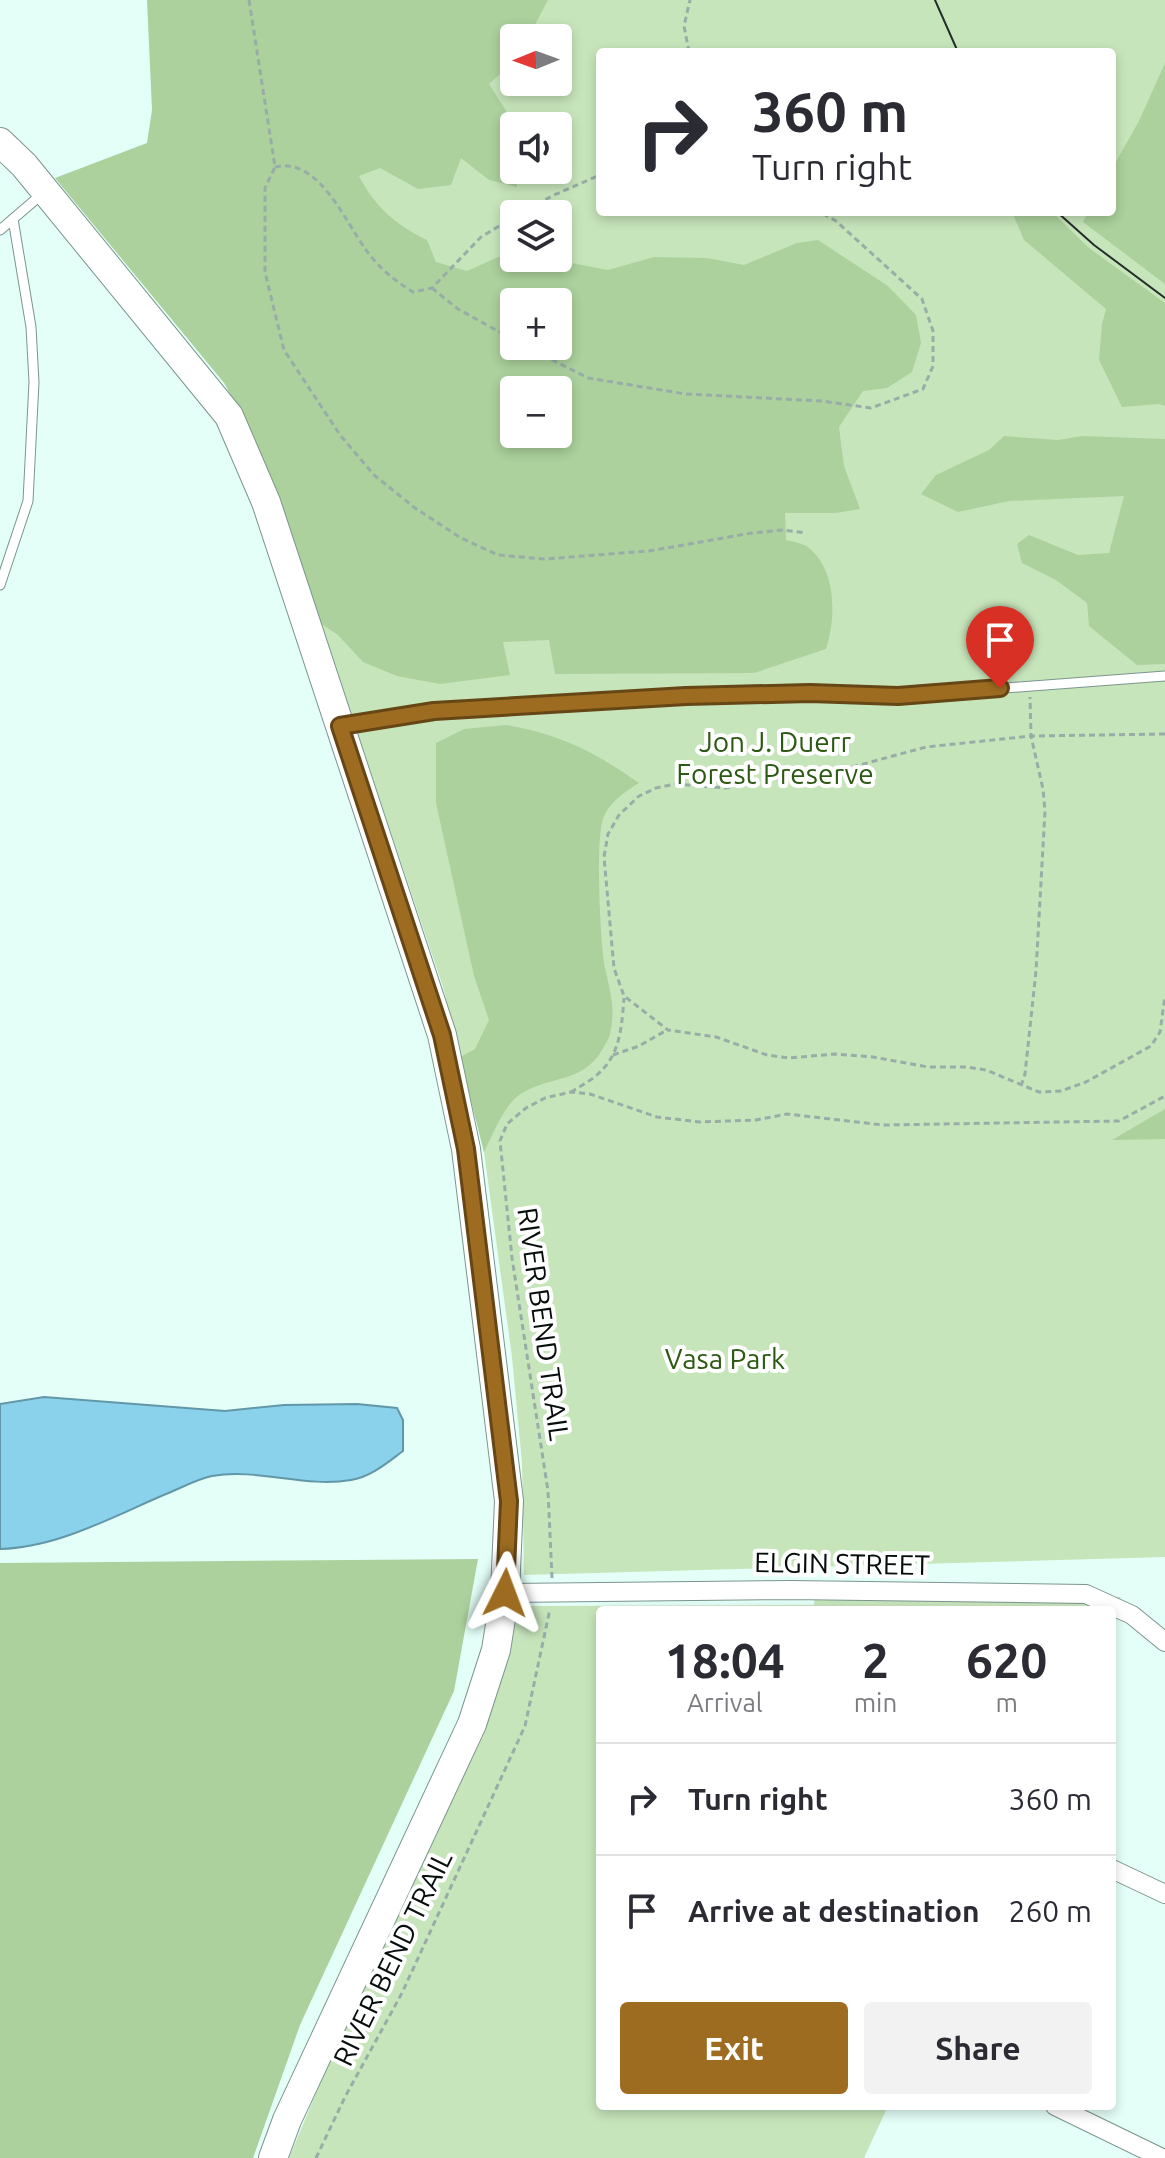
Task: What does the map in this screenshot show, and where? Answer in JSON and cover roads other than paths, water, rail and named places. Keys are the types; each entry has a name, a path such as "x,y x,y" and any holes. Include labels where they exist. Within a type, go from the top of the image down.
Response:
{"main road":[{"path":"0,142 24,165 229,416 266,502 442,1035 466,1149 509,1501 505,1593 496,1650 472,1724 293,2106 273,2158"}],"street":[{"name":"ELGIN STREET","path":"505,1593 791,1590 1086,1594 1112,1606"},
{"name":"ELGIN STREET","path":"1116,1608 1132,1615 1165,1642"},
{"path":"1116,1871 1165,1894"},
{"path":"1063,2110 1162,2158"}],"lane":[{"path":"0,230 45,192"},
{"path":"0,585 28,501 34,382 31,327 13,219"},
{"path":"340,726 434,711 686,696 810,693 898,696 1165,676"}],"water":[{"path":"44,1397 225,1411 284,1405 357,1404 397,1408 403,1420 403,1451 372,1472 351,1480 316,1482 247,1474 212,1476 64,1537 0,1549 0,1404"}],"tram line":[{"path":"935,0 956,48"},
{"path":"1061,216 1094,245 1165,298"}],"park label":[{"name":"Jon J. Duerr Forest Preserve","path":"775,757"},
{"name":"Vasa Park","path":"725,1358"}]}
